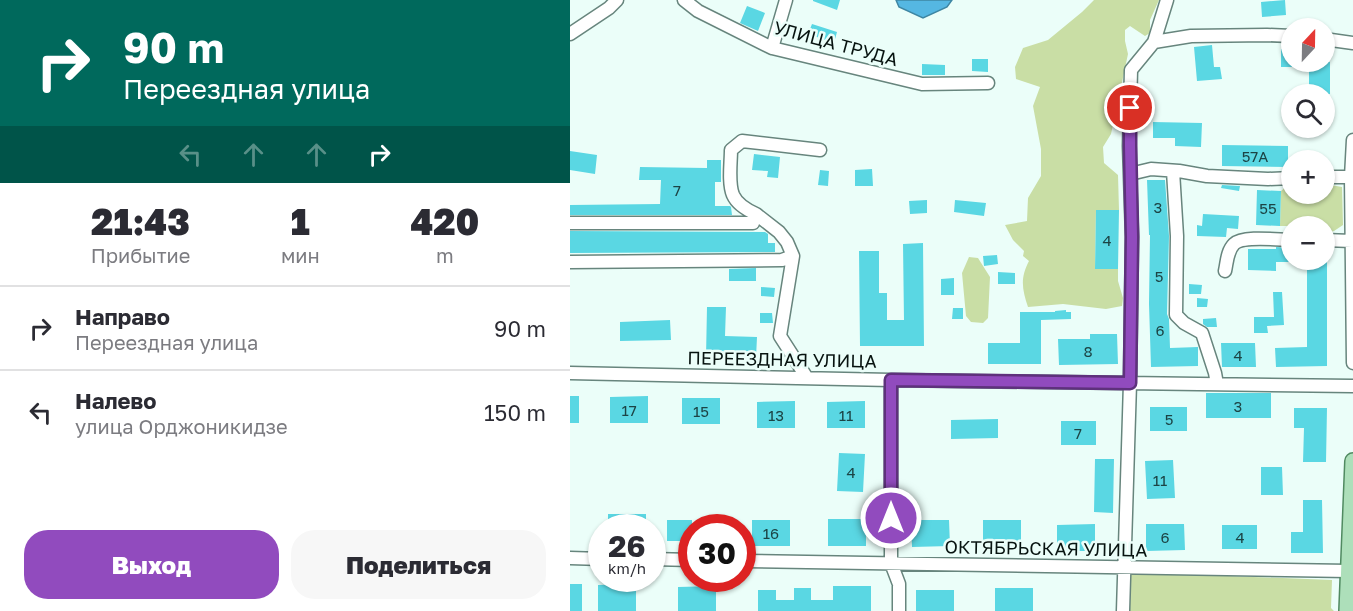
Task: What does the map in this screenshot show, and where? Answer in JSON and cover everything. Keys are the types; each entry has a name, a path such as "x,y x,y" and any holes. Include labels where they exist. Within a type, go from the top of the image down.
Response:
{"main road":[{"path":"1347,611 1353,461"}],"street":[{"path":"570,34 617,0"},
{"name":"УЛИЦА ТРУДА","path":"684,0 698,11 772,48 922,84 988,84"},
{"path":"772,48 786,0"},
{"path":"1123,611 1130,383 1131,70 1154,42 1167,0"},
{"path":"1154,42 1191,36 1281,36"},
{"path":"1335,41 1353,44"},
{"path":"1353,140 1351,177 1353,363"},
{"path":"807,378 780,336 793,256 787,242 778,232 756,214 745,209 733,196 731,150 742,141 820,150"},
{"path":"1130,174 1151,169 1207,176 1281,178"},
{"path":"1173,171 1177,236 1176,315 1184,323 1202,333 1217,384"},
{"path":"1335,177 1351,177"},
{"path":"570,223 753,223 756,214"},
{"path":"1224,271 1229,250 1236,242 1243,239 1281,240"},
{"path":"1335,240 1352,240"},
{"path":"570,262 782,260 793,256"},
{"name":"ПЕРЕЕЗДНАЯ УЛИЦА","path":"570,373 1353,386"},
{"path":"891,380 891,563 899,584 899,611"},
{"path":"570,558 588,559"},
{"name":"ОКТЯБРЬСКАЯ УЛИЦА","path":"756,561 1348,572"}],"green space":[{"path":"1094,0 1159,0 1150,20 1150,33 1145,36 1130,26 1125,30 1128,54 1111,134 1103,147 1104,163 1118,175 1119,210 1096,210 1095,269 1118,269 1118,281 1123,298 1122,306 1106,309 1063,304 1028,307 1023,284 1024,273 1029,261 1023,256 1024,251 1013,240 1005,225 1027,221 1028,198 1041,176 1041,149 1033,106 1040,87 1016,79 1015,67 1023,48 1048,40"},
{"path":"1335,186 1342,187 1343,225 1335,230 1335,216 1281,216 1280,226 1281,191 1281,204 1335,204"},
{"path":"969,257 978,258 990,277 988,318 983,323 971,322 966,316 962,273"},
{"path":"1128,572 1332,580 1331,608 1334,611 1130,611"}],"water":[{"path":"896,0 952,0 947,7 923,18 899,7"}],"building":[{"path":"813,0 840,0 837,10"},
{"path":"1285,0 1286,15 1262,17 1261,2"},
{"path":"747,6 765,13 758,31 740,23"},
{"path":"812,24 837,32 834,43 808,34"},
{"path":"1212,45 1214,67 1220,67 1222,79 1197,81 1194,47"},
{"path":"972,59 988,59 988,72 972,71"},
{"path":"922,64 945,65 945,75 922,75"},
{"path":"1309,72 1330,72 1330,84 1309,84"},
{"path":"1153,122 1202,123 1201,147 1175,146 1175,138 1153,138"},
{"path":"1222,145 1288,146 1288,150 1281,150 1281,167 1222,166"},
{"path":"570,151 597,155 595,174 570,170"},
{"path":"754,154 780,157 778,178 767,177 768,171 752,170"},
{"path":"707,160 721,160 721,182 715,182 715,206 730,206 732,215 570,215 570,205 660,204 661,180 639,180 640,167 707,168"},
{"path":"872,169 873,186 855,186 855,170"},
{"path":"820,170 829,171 828,186 818,185"},
{"path":"1147,180 1165,180 1169,236 1167,314 1170,348 1198,347 1198,366 1151,367 1150,235"},
{"path":"1222,185 1240,186 1239,191 1221,188"},
{"path":"1257,190 1281,191 1280,226 1256,225"},
{"path":"927,200 927,213 910,214 909,201"},
{"path":"955,200 986,203 984,216 954,212"},
{"path":"1096,210 1119,210 1118,269 1095,269"},
{"path":"1203,214 1239,216 1238,229 1227,228 1226,237 1197,236 1197,225 1202,226"},
{"path":"570,231 765,232 768,234 768,243 775,243 775,252 570,253"},
{"path":"923,243 924,346 860,346 859,251 879,251 879,293 887,293 887,320 904,320 903,244"},
{"path":"1276,247 1281,247 1281,262 1276,262 1276,271 1248,270 1248,249 1276,249"},
{"path":"997,255 998,264 984,266 983,256"},
{"path":"756,268 756,281 729,281 729,269"},
{"path":"1307,270 1327,270 1327,366 1276,367 1275,348 1307,347"},
{"path":"998,272 1015,273 1015,284 998,284"},
{"path":"954,278 954,295 941,295 941,279"},
{"path":"1189,284 1202,285 1201,294 1189,294"},
{"path":"761,287 775,288 774,297 761,296"},
{"path":"1273,292 1282,292 1284,325 1267,326 1268,333 1254,333 1254,317 1274,317"},
{"path":"1197,298 1208,299 1207,307 1197,307"},
{"path":"707,307 726,307 725,336 757,337 756,358 706,357"},
{"path":"953,308 963,308 963,319 952,319"},
{"path":"1066,310 1066,312 1071,312 1071,319 1041,320 1041,364 988,364 988,343 1020,343 1020,312"},
{"path":"760,313 772,313 773,323 760,323"},
{"path":"1216,318 1217,327 1207,327 1203,324 1203,319"},
{"path":"670,320 671,340 620,341 620,322"},
{"path":"1090,334 1117,334 1118,364 1059,365 1058,339 1090,339"},
{"path":"1221,343 1255,343 1256,367 1222,367"},
{"path":"1206,393 1271,393 1271,418 1206,418"},
{"path":"570,396 579,396 579,423 570,423"},
{"path":"648,396 648,423 610,423 610,397"},
{"path":"682,398 720,398 720,424 682,424"},
{"path":"795,401 795,428 757,428 757,402"},
{"path":"865,401 865,428 827,428 827,402"},
{"path":"1150,407 1187,407 1187,431 1150,431"},
{"path":"1294,408 1327,408 1326,462 1303,462 1304,428 1294,428"},
{"path":"998,419 998,438 951,439 951,420"},
{"path":"1061,421 1096,421 1096,445 1061,445"},
{"path":"839,453 865,454 863,492 837,491"},
{"path":"1095,459 1114,459 1113,513 1094,512"},
{"path":"1173,460 1175,498 1147,499 1145,461"},
{"path":"1261,467 1282,467 1283,495 1261,495"},
{"path":"1303,500 1322,500 1323,553 1291,553 1291,532 1303,532"},
{"path":"828,519 866,519 866,546 828,546"},
{"path":"667,520 678,520 678,541 667,541"},
{"path":"756,520 790,520 790,546 756,546"},
{"path":"911,520 949,520 950,546 912,547"},
{"path":"983,520 1021,520 1021,547 983,547"},
{"path":"1095,524 1095,551 1057,551 1057,525"},
{"path":"1146,524 1184,524 1185,550 1146,551"},
{"path":"1222,525 1257,525 1257,549 1222,549"},
{"path":"570,584 582,584 582,611 570,611"},
{"path":"833,586 871,586 871,611 758,611 758,590 776,590 776,600 794,600 794,588 811,588 811,600 833,600"},
{"path":"995,588 1033,588 1033,611 995,611"},
{"path":"916,590 954,590 954,611 916,611"},
{"path":"598,592 636,592 636,611 598,611"},
{"path":"678,592 716,592 716,611 678,611"}],"route":[{"path":"891,518 891,380 1130,383 1132,237 1130,108"}]}
